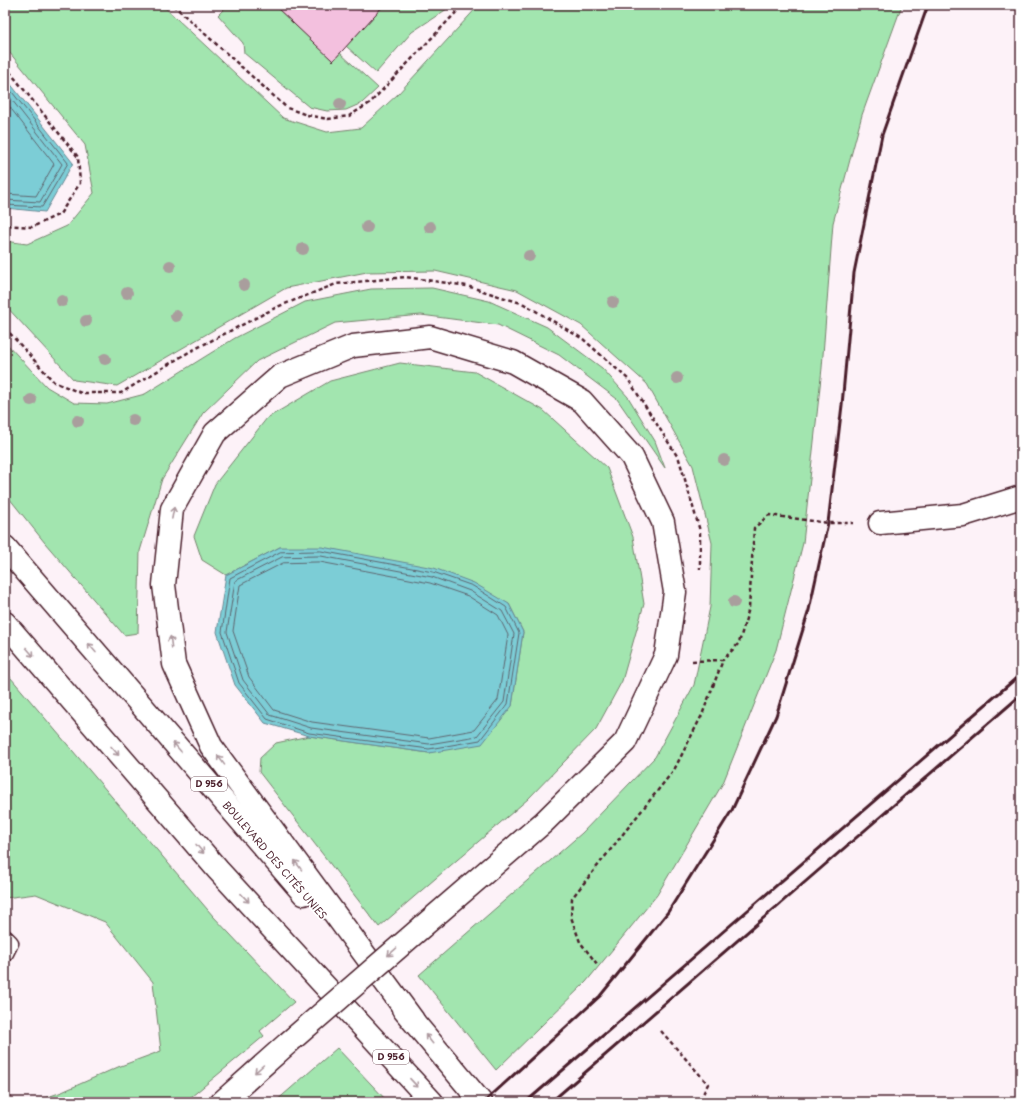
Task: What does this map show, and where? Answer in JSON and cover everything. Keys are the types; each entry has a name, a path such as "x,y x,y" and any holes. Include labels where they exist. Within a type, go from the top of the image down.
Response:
{"main road":[{"path":"222,1102 288,1043 422,927 544,822 625,742 666,655 675,592 663,522 632,457 582,401 513,362 430,337 353,346 280,376 215,432 172,509 164,585 174,664 211,746 413,1020"},
{"path":"880,523 963,515 1021,497"},
{"name":"BOULEVARD DES CITÉS UNIES","path":"5,547 413,1020 480,1102"},
{"name":"D 956","path":"5,623 218,870 432,1102"}],"lane":[{"path":"5,938 10,943 5,954"}],"path":[{"path":"173,5 287,108 306,115 328,119 349,116 370,103 463,5"},
{"path":"5,66 78,157 80,183 60,214 32,227 5,225"},
{"path":"5,328 54,382 81,393 121,393 189,352 277,307 336,284 406,277 467,286 524,304 583,339 628,379 679,459 700,531 700,570"},
{"path":"597,964 580,942 571,917 572,898 674,770 702,715 723,660 739,644 749,608 754,528 769,515 828,523 880,523"},
{"path":"685,661 723,660"},
{"path":"661,1031 708,1084 699,1102"}],"green space":[{"path":"5,5 162,5 283,118 327,132 361,128 398,94 479,5 902,5 862,115 833,223 822,368 803,543 776,650 723,783 657,895 586,982 496,1070 419,975 582,833 655,757 694,685 710,607 712,543 693,466 647,384 581,325 517,290 435,271 367,272 286,288 117,386 74,380 5,305 5,241 27,244 67,226 94,193 85,145 5,47"},
{"path":"228,5 274,5 333,60 340,53 378,88 362,103 346,110 327,111 309,107 244,53 243,43 218,15"},
{"path":"384,5 453,5 412,32 376,73 346,46"},
{"path":"432,288 489,301 547,327 602,368 628,397 655,441 665,468 617,399 559,355 498,325 421,315 335,323 257,361 203,413 162,479 140,551 138,633 124,635 45,543 5,493 5,342 47,387 74,403 107,404 145,394 235,338 305,302 371,289"},
{"path":"400,363 475,372 543,410 607,468 633,537 644,604 622,681 596,729 528,799 379,927 259,772 260,758 276,743 309,736 429,753 512,706 523,632 509,604 280,547 226,575 202,560 194,536 215,484 267,418 330,381"},
{"path":"5,671 213,916 294,1002 260,1031 264,1036 185,1102 33,1102 62,1092 118,1067 161,1051 153,982 105,922 36,894 5,898"},
{"path":"337,1048 388,1102 275,1102"}],"water":[{"path":"5,77 73,163 45,212 5,208"},
{"path":"280,547 322,547 434,568 474,583 509,604 523,632 512,706 482,744 429,753 309,736 265,723 235,685 217,632 226,575"}],"building":[{"path":"274,5 384,5 333,61"}],"railway":[{"path":"484,1102 600,996 668,912 732,810 776,716 809,610 828,523 842,405 854,273 882,135 928,5"},
{"path":"526,1102 1021,674"},
{"path":"551,1102 1021,695"}]}
